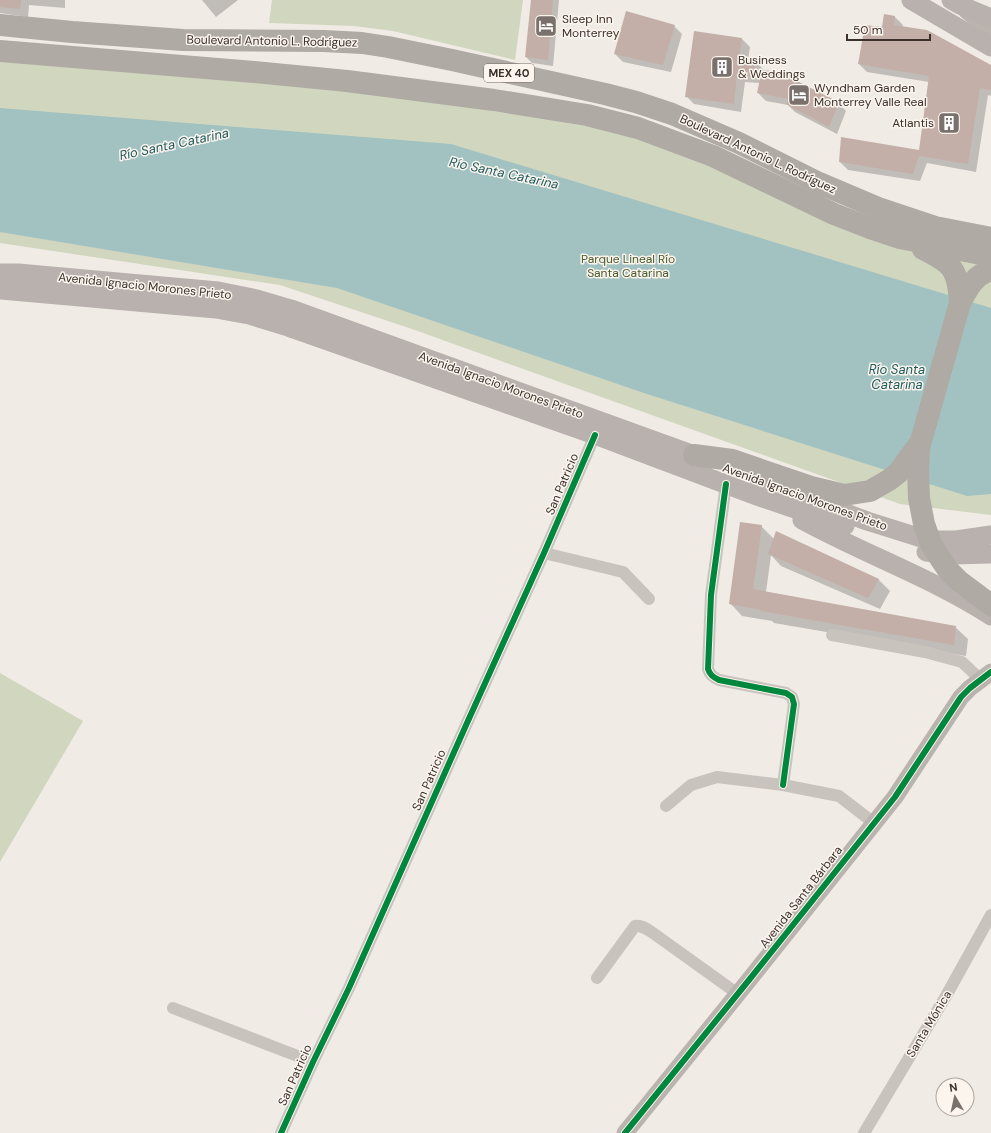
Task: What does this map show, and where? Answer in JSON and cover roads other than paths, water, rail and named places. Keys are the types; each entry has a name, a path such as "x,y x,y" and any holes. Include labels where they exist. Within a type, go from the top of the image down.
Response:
{"highway":[{"name":"Boulevard Antonio L. Rodríguez","path":"0,24 72,32 183,40 324,41 362,43 452,60 605,94 672,114 739,143 819,183 878,208 935,227 991,238"},
{"name":"Boulevard Antonio L. Rodríguez","path":"0,51 347,81 486,99 587,115 638,128 713,156 834,214 900,238 991,256"},
{"path":"900,238 941,258 950,265 959,284 960,304"},
{"path":"991,270 979,275 971,283 960,304 920,442 918,470 920,508 932,544 948,570 959,581 991,605"},
{"path":"694,455 732,460 810,487 844,495 870,491 880,486 898,473 920,442"}],"main road":[{"path":"911,0 991,47"},
{"path":"956,3 991,18"},
{"name":"Avenida Ignacio Morones Prieto","path":"0,273 18,273 218,291 257,299 291,309 694,455 867,521 930,540 956,540 991,535"},
{"name":"Avenida Ignacio Morones Prieto","path":"0,290 216,309 249,316 288,327 595,435 757,496 928,552 951,555 991,554"},
{"path":"757,496 826,534 963,599 991,616"}],"street":[{"path":"956,3 991,30"},
{"name":"San Patricio","path":"281,1133 349,988 460,737 544,553 595,435"},
{"path":"726,484 711,595 708,669 713,678 718,680 786,693 792,697 794,704 783,785"},
{"path":"544,553 623,572 649,599"},
{"path":"832,635 925,652 962,662 986,676"},
{"name":"Avenida Santa Bárbara","path":"625,1133 738,994 895,796 961,698 970,688 986,676"},
{"path":"666,806 691,785 717,777 783,785 839,796 874,823"},
{"name":"Santa Mónica","path":"864,1133 946,996 991,915"},
{"path":"597,978 635,926 642,926 738,994"},
{"path":"173,1008 313,1062"}],"water":[{"name":"Río Santa Catarina","path":"0,108 451,144 991,308 991,494 967,496 647,394 337,288 0,232"}],"place":[{"name":"Sleep Inn Monterrey","path":"546,26"},
{"name":"Business & Weddings","path":"722,67"},
{"name":"Wyndham Garden Monterrey Valle Real","path":"799,95"},
{"name":"Atlantis","path":"949,123"}],"park label":[{"name":"Parque Lineal Río Santa Catarina","path":"628,266"}]}
